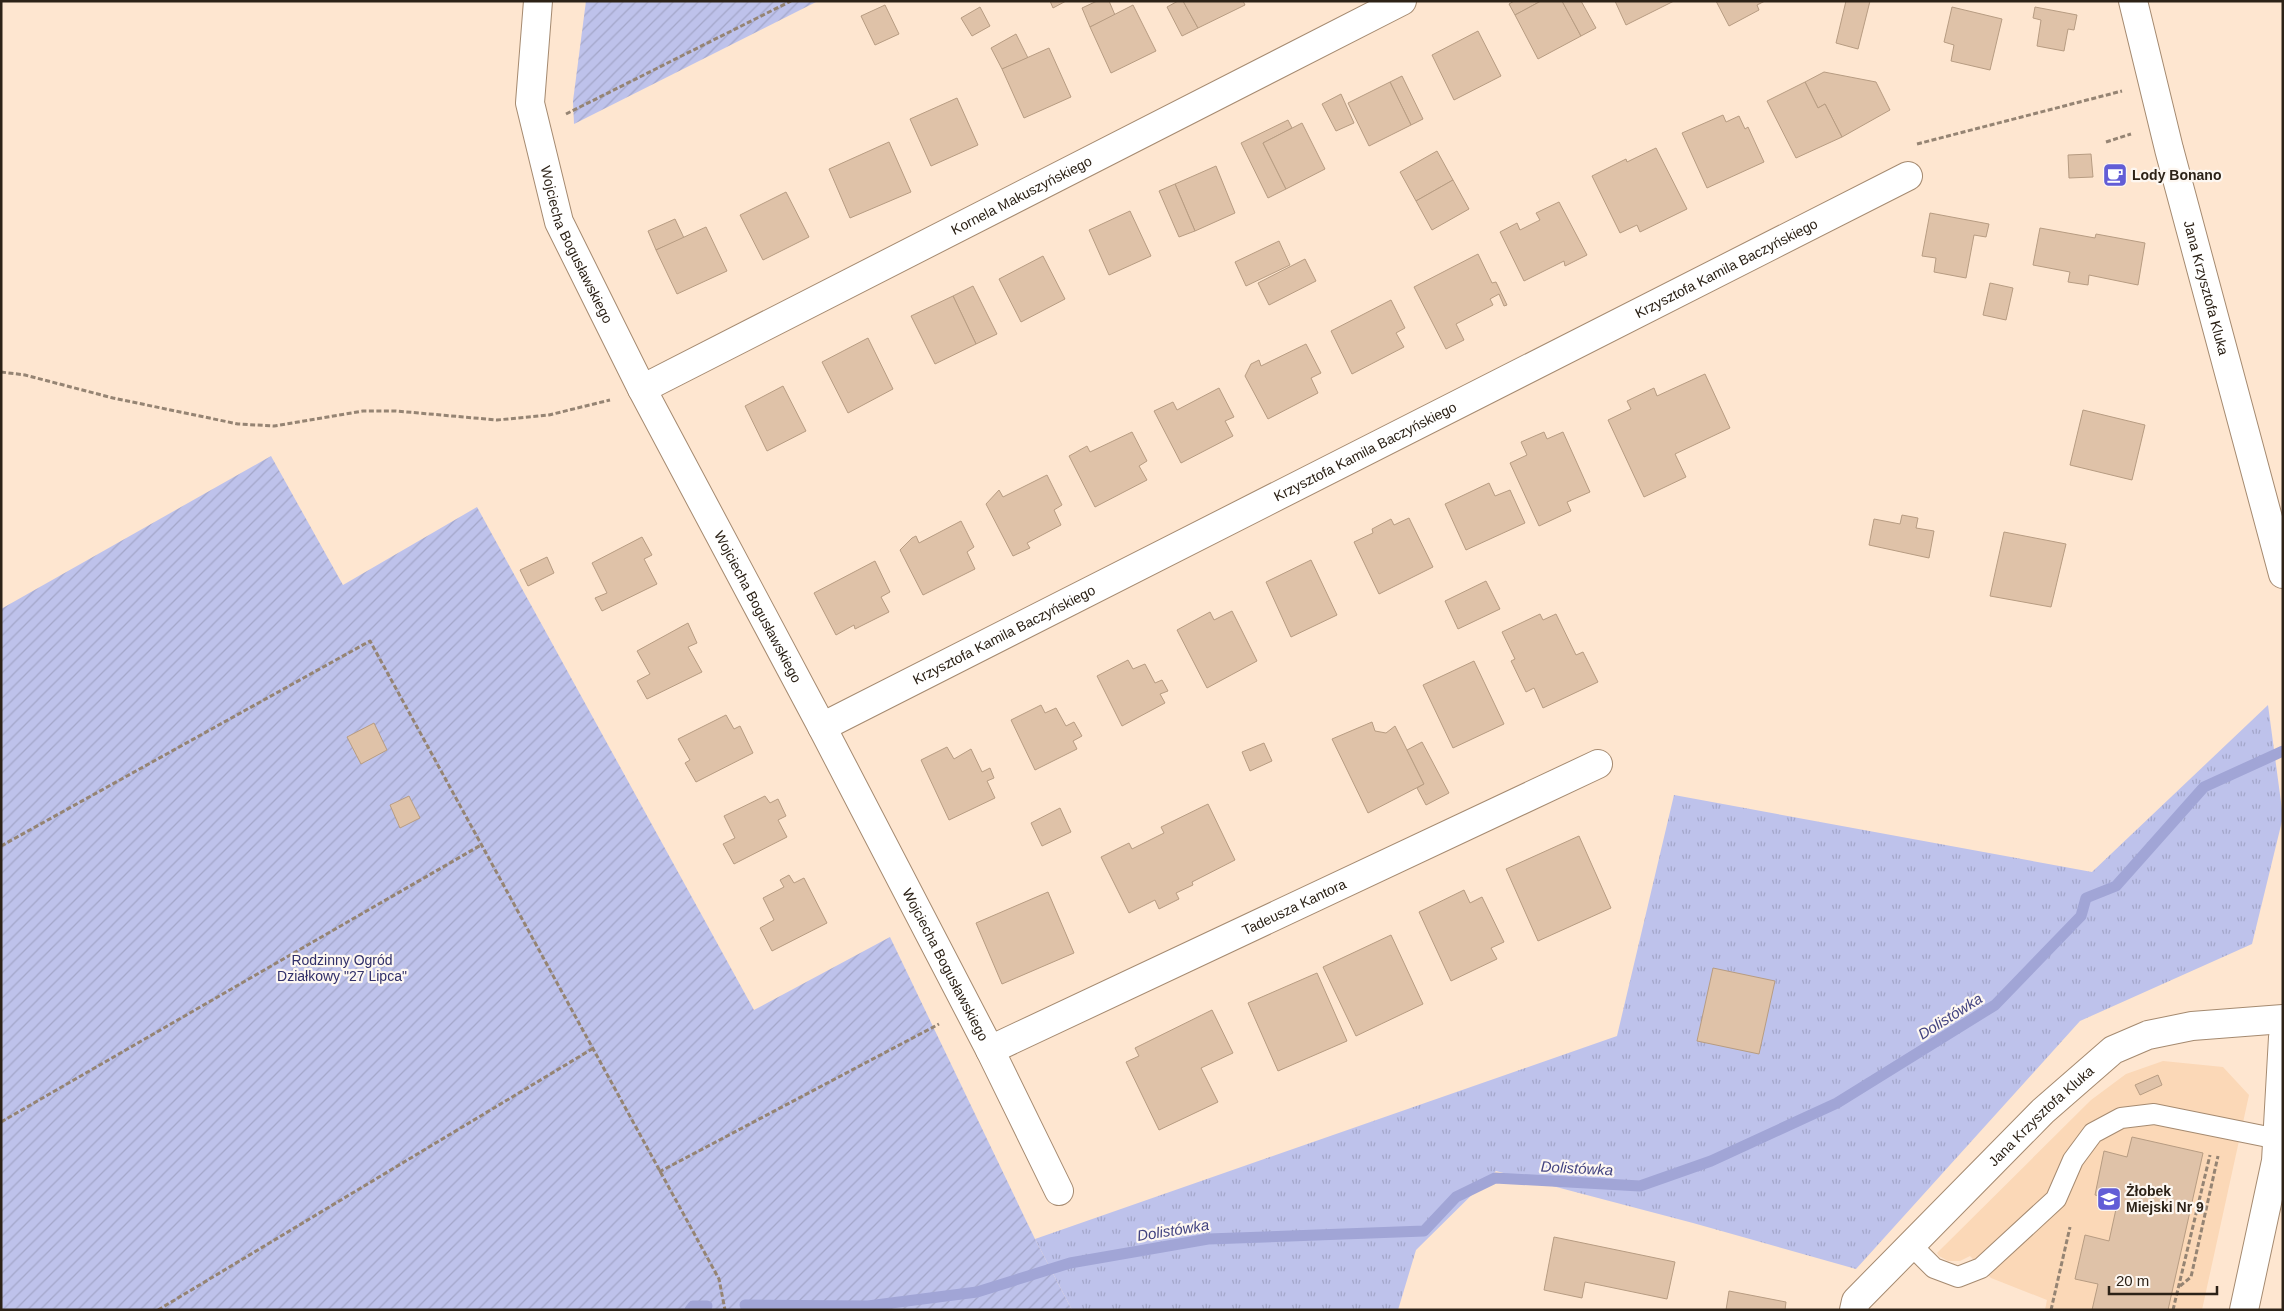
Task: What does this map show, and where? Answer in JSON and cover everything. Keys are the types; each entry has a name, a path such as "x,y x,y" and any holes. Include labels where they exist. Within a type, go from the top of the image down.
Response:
{"street":[{"name":"Wojciecha Bogusławskiego","path":"538,1 530,103 559,222 642,390 822,727 990,1050 1059,1191"},
{"name":"Kornela Makuszyńskiego","path":"642,390 1402,1"},
{"name":"Jana Krzysztofa Kluka","path":"2133,1 2169,149 2283,574"},
{"name":"Krzysztofa Kamila Baczyńskiego","path":"822,727 1908,176"},
{"name":"Tadeusza Kantora","path":"990,1050 1598,764"},
{"name":"Jana Krzysztofa Kluka","path":"1854,1310 1856,1301 2043,1111 2113,1050 2148,1034 2183,1028 2283,1019"},
{"path":"2244,1310 2276,1161 2283,1037"}],"lane":[{"path":"1912,1246 1934,1268 1958,1277 1981,1268 2056,1199 2073,1160 2093,1133 2121,1118 2154,1114 2278,1139"}],"path":[{"path":"574,112 791,1"},
{"path":"1914,144 2130,89"},
{"path":"1,372 25,375 113,398 238,424 274,426 363,411 396,410 497,420 549,414 621,397 642,390"},
{"path":"1,846 370,641 719,1279 725,1310"},
{"path":"1,1122 481,845"},
{"path":"659,1172 933,1026"},
{"path":"158,1310 592,1049"},
{"path":"2173,1310 2210,1154"},
{"path":"2179,1286 2191,1277 2218,1154"},
{"path":"2052,1310 2072,1219"}],"shaded area":[{"name":"Żłobek Miejski Nr 9","path":"2163,1061 2223,1067 2249,1095 2202,1310 2045,1310 2047,1300 1991,1278 1970,1256 1960,1261 1948,1261 1939,1256 1937,1253 2091,1100 2126,1074"}],"green space":[{"path":"586,1 818,1 574,124 573,101"},
{"name":"Rodzinny Ogród Działkowy \"27 Lipca\"","path":"271,456 343,585 477,507 754,1010 890,937 1035,1239 1072,1310 1,1310 1,609"},
{"path":"2268,705 2283,817 2252,944 2080,1021 1856,1269 1693,1223 1496,1171 1416,1250 1398,1310 1072,1310 1035,1239 1617,1036 1674,795 2092,872"}],"building":[{"path":"1050,1 1066,1 1053,8"},
{"path":"1097,1 1109,1 1115,15 1090,27 1082,8"},
{"path":"1178,1 1183,1 1198,28 1182,36 1167,7"},
{"path":"1183,1 1243,1 1245,5 1198,28"},
{"path":"1514,1 1541,1 1515,15 1509,4"},
{"path":"1541,1 1562,1 1581,36 1538,59 1515,15"},
{"path":"1562,1 1581,1 1596,28 1581,36"},
{"path":"1615,1 1674,1 1626,25"},
{"path":"1716,1 1765,1 1757,5 1759,10 1729,26"},
{"path":"1846,1 1870,1 1858,49 1836,43"},
{"path":"885,5 899,34 875,45 861,16"},
{"path":"1133,5 1156,51 1111,73 1090,27"},
{"path":"980,7 990,26 972,36 961,18"},
{"path":"1952,7 2002,19 1990,70 1951,61 1954,45 1944,42"},
{"path":"2035,7 2077,15 2074,30 2068,29 2064,51 2037,46 2041,20 2033,18"},
{"path":"1478,31 1501,76 1454,100 1432,55"},
{"path":"1016,34 1028,58 1002,69 991,48"},
{"path":"1049,48 1071,97 1024,118 1002,69"},
{"path":"1824,72 1876,82 1890,110 1842,137 1825,104 1818,108 1805,82"},
{"path":"1402,76 1423,119 1411,125 1390,82"},
{"path":"1390,82 1411,125 1369,146 1348,103"},
{"path":"1805,82 1818,108 1825,104 1842,137 1796,158 1767,101"},
{"path":"1341,94 1354,123 1336,131 1322,104"},
{"path":"957,98 978,145 931,166 910,119"},
{"path":"1723,115 1726,122 1739,116 1745,129 1748,127 1764,162 1707,188 1682,133"},
{"path":"1288,120 1292,128 1263,143 1286,189 1268,198 1241,143"},
{"path":"1302,123 1325,169 1286,189 1263,143"},
{"path":"889,142 911,192 850,218 829,169"},
{"path":"1656,148 1687,209 1640,232 1637,225 1620,233 1592,176 1626,159 1627,162"},
{"path":"1437,151 1453,180 1416,201 1400,172"},
{"path":"2091,154 2093,177 2069,178 2068,155"},
{"path":"1216,166 1235,213 1195,231 1175,184"},
{"path":"1453,180 1469,209 1432,230 1416,201"},
{"path":"1175,184 1195,231 1179,237 1159,191"},
{"path":"786,192 809,237 763,260 740,215"},
{"path":"1559,202 1587,255 1565,266 1564,261 1524,281 1500,232 1517,223 1520,230 1540,220 1536,213"},
{"path":"1130,211 1151,256 1109,275 1089,230"},
{"path":"1930,213 1989,224 1986,237 1974,235 1966,278 1934,272 1936,258 1922,256"},
{"path":"675,219 684,238 656,250 648,231"},
{"path":"706,227 727,271 677,294 656,250"},
{"path":"2040,228 2095,238 2096,234 2145,243 2138,285 2089,275 2088,285 2068,282 2070,272 2033,265"},
{"path":"1279,241 1290,265 1246,286 1235,262"},
{"path":"1478,254 1492,283 1496,282 1507,305 1504,306 1499,294 1490,299 1493,305 1456,324 1464,340 1446,349 1414,287"},
{"path":"1043,256 1065,299 1021,322 999,279"},
{"path":"1305,259 1316,281 1269,305 1258,283"},
{"path":"1990,283 2013,288 2006,320 1983,315"},
{"path":"973,286 997,334 976,344 953,296"},
{"path":"953,296 976,344 935,364 911,316"},
{"path":"1391,300 1405,328 1396,333 1404,347 1352,374 1331,331"},
{"path":"868,338 893,389 848,413 822,362"},
{"path":"1306,344 1321,373 1311,378 1318,393 1268,419 1245,376 1251,364 1259,360 1261,366"},
{"path":"1705,374 1730,428 1675,454 1686,477 1644,497 1608,420 1631,409 1627,401 1654,388 1657,396"},
{"path":"783,386 806,431 767,451 745,406"},
{"path":"1219,388 1234,417 1225,421 1233,436 1181,463 1154,411 1173,402 1177,410"},
{"path":"2083,410 2145,425 2132,480 2070,465"},
{"path":"1132,432 1147,461 1139,466 1147,480 1095,507 1069,456 1087,446 1090,452"},
{"path":"1544,432 1547,439 1563,432 1590,492 1567,502 1571,511 1539,526 1510,463 1527,455 1521,442"},
{"path":"1047,475 1062,505 1054,510 1061,525 1027,543 1030,548 1013,556 986,504 999,490 1003,497"},
{"path":"1489,483 1495,496 1510,490 1525,523 1466,550 1445,504"},
{"path":"1902,515 1918,518 1916,528 1934,531 1929,558 1869,545 1874,519 1900,524"},
{"path":"1409,518 1433,567 1379,594 1354,542 1373,533 1372,529 1391,519 1394,525"},
{"path":"961,521 974,547 967,552 975,569 923,595 900,550 916,536 919,543"},
{"path":"2004,532 2066,544 2051,607 1990,596"},
{"path":"642,537 652,555 644,559 657,584 602,611 595,598 607,593 592,563"},
{"path":"547,557 554,573 528,586 520,570"},
{"path":"1311,560 1337,615 1291,637 1266,582"},
{"path":"875,561 890,592 881,597 889,612 855,629 854,625 836,635 814,593"},
{"path":"1486,581 1500,609 1458,629 1445,601"},
{"path":"1232,611 1257,661 1207,688 1177,630 1210,612 1214,620"},
{"path":"1540,614 1543,620 1556,614 1576,655 1583,652 1598,682 1543,708 1534,688 1526,692 1511,661 1515,659 1502,632"},
{"path":"688,623 697,643 688,647 702,672 647,699 637,681 650,674 637,651"},
{"path":"1128,660 1133,669 1145,664 1155,683 1162,680 1168,691 1160,694 1165,703 1122,726 1097,676"},
{"path":"1474,661 1504,724 1453,748 1423,685"},
{"path":"1041,705 1045,713 1056,708 1066,726 1074,722 1082,736 1073,741 1077,749 1035,770 1011,720"},
{"path":"726,715 734,729 740,726 753,753 696,782 685,763 690,760 678,739"},
{"path":"1372,722 1375,731 1386,733 1395,726 1424,784 1368,813 1332,739"},
{"path":"374,723 387,750 361,764 347,737"},
{"path":"1422,742 1449,793 1426,805 1417,788 1424,784 1407,750"},
{"path":"1264,743 1272,761 1250,771 1242,752"},
{"path":"947,747 954,759 971,749 982,772 990,768 994,778 987,781 995,798 949,820 921,760"},
{"path":"409,796 420,818 400,828 390,805"},
{"path":"765,796 770,803 778,799 786,816 778,820 787,837 734,864 723,844 735,838 724,816"},
{"path":"1208,804 1235,860 1192,882 1193,885 1176,893 1179,899 1159,909 1155,900 1129,913 1101,857 1129,843 1132,849 1164,833 1161,827"},
{"path":"1060,808 1071,832 1042,846 1031,823"},
{"path":"1579,836 1611,908 1538,941 1506,869"},
{"path":"789,875 794,883 804,878 827,923 772,951 760,928 774,920 763,898 784,887 780,880"},
{"path":"1464,890 1470,903 1482,897 1504,942 1491,948 1497,959 1451,981 1419,912"},
{"path":"1048,892 1074,953 1002,984 976,923"},
{"path":"1391,935 1423,1004 1356,1036 1323,967"},
{"path":"1713,968 1775,981 1759,1054 1697,1041"},
{"path":"1317,973 1347,1041 1278,1071 1248,1003"},
{"path":"1212,1010 1233,1053 1201,1068 1218,1102 1159,1130 1126,1062 1139,1056 1135,1048"},
{"path":"2158,1075 2162,1085 2140,1095 2135,1085"},
{"path":"2132,1137 2203,1153 2168,1310 2092,1310 2098,1284 2075,1279 2085,1235 2109,1241 2118,1200 2095,1195 2104,1151 2127,1157"},
{"path":"1554,1237 1675,1262 1667,1299 1585,1282 1582,1298 1544,1290"},
{"path":"1729,1291 1786,1302 1785,1310 1726,1310"}],"waterway":[{"name":"Dolistówka","path":"745,1305 868,1306 977,1292 1070,1263 1208,1239 1424,1231 1456,1197 1495,1178 1640,1186 1711,1161 1837,1103 1995,1005 2081,916 2086,898 2116,886 2204,787 2283,751"},
{"name":"Dolistówka","path":"690,1310 693,1306 707,1306"}],"place":[{"name":"Lody Bonano","path":"2115,175"},
{"name":"Żłobek Miejski Nr 9","path":"2109,1199"}]}
